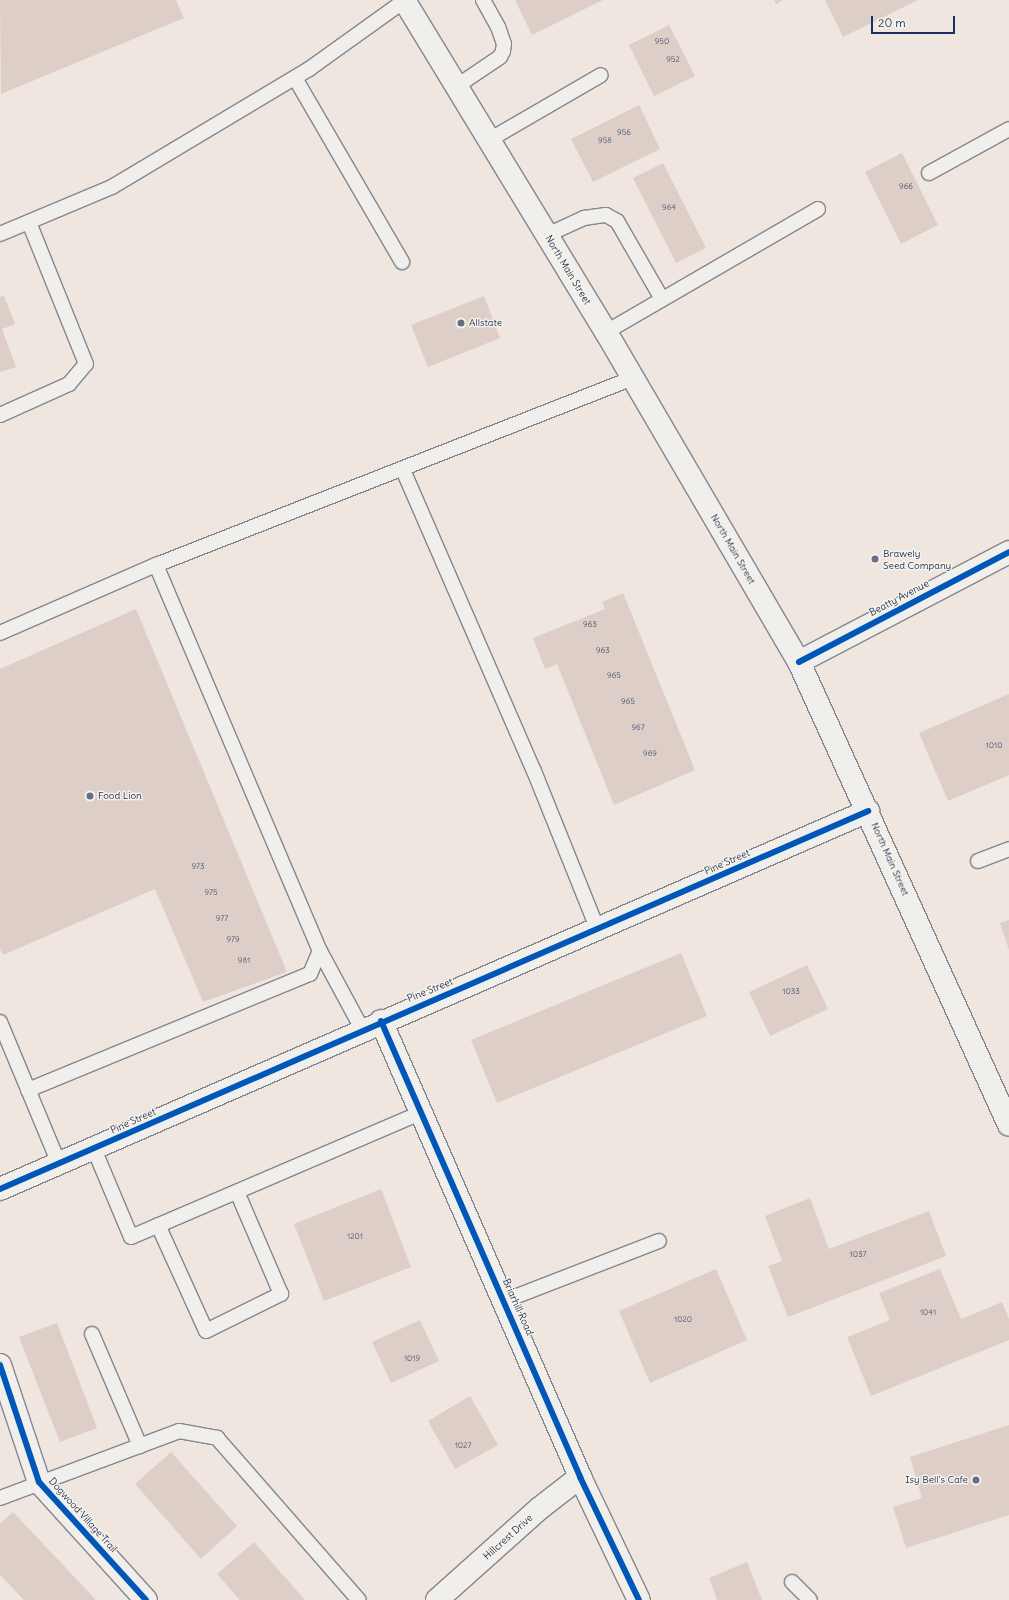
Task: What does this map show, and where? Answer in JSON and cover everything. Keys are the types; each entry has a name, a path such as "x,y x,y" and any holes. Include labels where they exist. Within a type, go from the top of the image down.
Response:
{"street":[{"name":"North Main Street","path":"404,1 606,332 799,662 1009,1123"},
{"name":"Beatty Avenue","path":"799,662 1009,552"},
{"name":"Pine Street","path":"0,1189 94,1149 371,1025 598,930 868,811"},
{"name":"Briarhill Road","path":"371,1025 421,1113 580,1477 639,1600"},
{"name":"Dogwood Village Trail","path":"0,1365 39,1482 146,1600"},
{"name":"Hillcrest Drive","path":"437,1600 540,1508 580,1477"}],"lane":[{"path":"457,86 500,57 503,51 504,44 498,27 483,0"},
{"path":"0,234 112,187 294,78 404,1"},
{"path":"489,140 601,75"},
{"path":"294,78 402,262"},
{"path":"929,173 1009,128"},
{"path":"606,332 818,209"},
{"path":"547,235 584,218 606,215 617,222 662,300"},
{"path":"0,415 69,384 86,364 29,222"},
{"path":"0,633 156,565 403,470 633,378"},
{"path":"403,470 534,771 598,930"},
{"path":"156,565 320,951 371,1025"},
{"path":"978,861 1009,849"},
{"path":"28,1090 310,974 320,951"},
{"path":"0,1022 59,1164"},
{"path":"94,1149 131,1237 421,1113"},
{"path":"158,1225 206,1331 281,1294 237,1192"},
{"path":"504,1301 659,1241"},
{"path":"92,1334 140,1446"},
{"path":"0,1498 39,1482 179,1431 217,1438 359,1600"},
{"path":"792,1582 810,1600"}],"building":[{"path":"0,0 176,0 184,18 1,94"},
{"path":"515,0 603,0 532,35"},
{"path":"774,0 783,0 776,4"},
{"path":"825,0 918,0 843,37"},
{"path":"669,25 695,76 654,96 629,45"},
{"path":"639,105 660,149 593,182 571,139"},
{"path":"902,153 938,225 901,244 865,172"},
{"path":"663,163 706,248 676,263 633,178"},
{"path":"4,296 15,324 2,329 16,367 0,372 0,297"},
{"path":"484,296 500,338 428,367 411,325"},
{"path":"623,593 695,770 614,805 557,664 545,669 533,638 605,609 602,602"},
{"path":"136,609 287,972 203,1002 155,889 3,955 0,949 0,669"},
{"path":"1009,694 1009,775 948,801 919,733"},
{"path":"1009,920 1009,950 1000,923"},
{"path":"681,953 707,1016 497,1103 471,1040"},
{"path":"807,965 828,1009 770,1036 749,992"},
{"path":"381,1189 411,1267 324,1301 294,1224"},
{"path":"810,1198 829,1249 929,1211 946,1256 788,1317 768,1266 782,1261 765,1216"},
{"path":"716,1269 747,1340 650,1383 619,1311"},
{"path":"940,1269 961,1319 1002,1302 1009,1319 1009,1340 871,1396 847,1337 890,1320 879,1293"},
{"path":"420,1320 439,1361 391,1383 372,1342"},
{"path":"57,1323 97,1428 60,1442 19,1337"},
{"path":"470,1396 498,1445 455,1469 428,1421"},
{"path":"1009,1425 1009,1515 906,1548 893,1507 922,1498 910,1457"},
{"path":"171,1452 237,1526 201,1559 135,1484"},
{"path":"13,1512 96,1600 24,1600 0,1575 0,1524"},
{"path":"254,1542 305,1600 240,1600 217,1574"},
{"path":"747,1562 762,1600 717,1600 709,1578"}],"cycle path":[{"path":"799,662 1009,552"},
{"path":"0,1189 868,811"},
{"path":"381,1021 580,1477 639,1600"},
{"path":"0,1365 39,1482 146,1600"}],"place":[{"name":"Allstate","path":"461,323"},
{"name":"Brawely Seed Company","path":"875,559"},
{"name":"Food Lion","path":"90,796"},
{"name":"Isy Bell's Cafe","path":"976,1480"}]}
